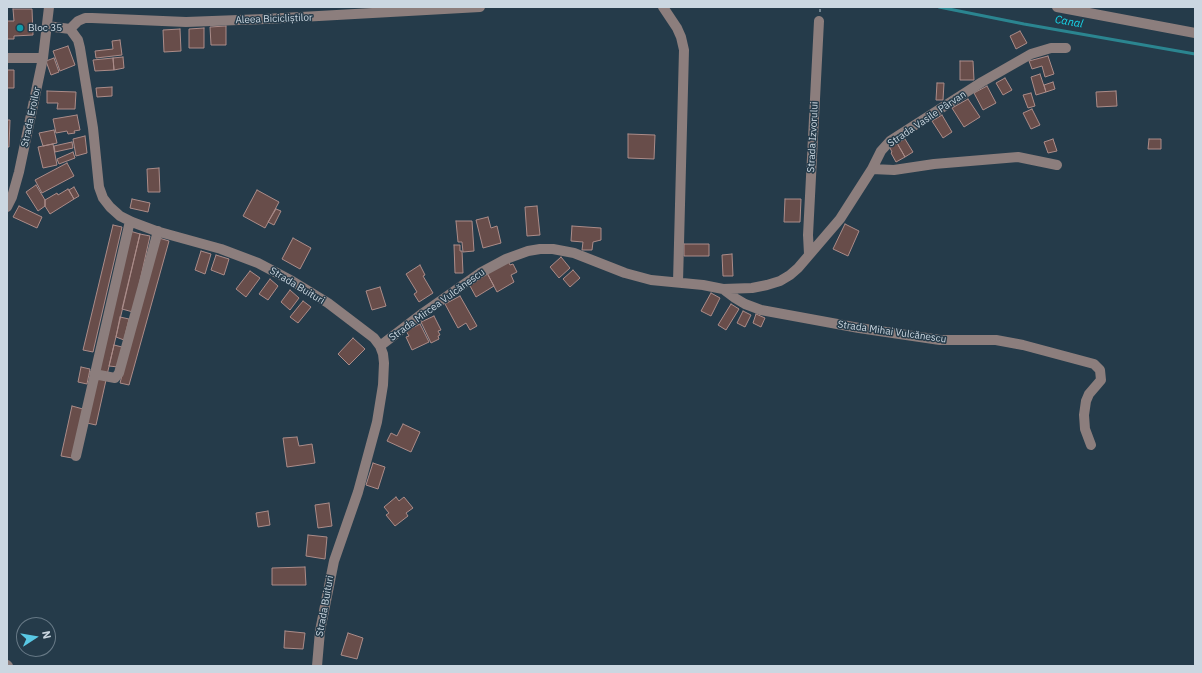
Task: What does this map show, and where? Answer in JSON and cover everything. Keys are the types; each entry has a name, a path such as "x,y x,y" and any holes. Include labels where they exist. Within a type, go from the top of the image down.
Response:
{"street":[{"path":"49,7 47,26 70,29"},
{"name":"Aleea Bicicliștilor","path":"70,29 85,18 186,22 480,7"},
{"path":"663,7 677,28 684,50 678,282"},
{"path":"1057,7 1195,33"},
{"name":"Strada Izvorului","path":"809,254 808,236 819,21"},
{"name":"Strada Eroilor","path":"7,207 12,197 19,172 43,58 47,26"},
{"name":"Strada Buituri","path":"70,29 78,40 80,48 97,174 101,192 110,207 120,216 158,231 221,249 258,263 292,281 328,304 374,338 380,346 384,363 383,385 377,422 358,492 334,561 320,631 317,666"},
{"name":"Strada Vasile Pârvan","path":"809,254 840,219 881,152 890,142 982,82 1031,54 1051,48 1066,48"},
{"path":"7,58 43,58"},
{"path":"872,169 901,169 934,164 1018,157 1057,165"},
{"path":"76,456 130,220"},
{"path":"94,374 115,378 119,373 158,231"},
{"name":"Strada Mircea Vulcănescu","path":"380,346 423,313 480,273 506,259 528,251 547,249 562,250 638,277 723,289 752,288 780,281 790,275 809,254"},
{"name":"Strada Mihai Vulcănescu","path":"723,289 745,304 769,311 940,340 996,340 1023,345 1094,364 1100,370 1101,380 1086,401 1084,414 1086,429 1091,445"}],"building":[{"name":"Bloc 35","path":"13,9 32,9 33,35 14,36 14,39 7,39 7,21 14,21"},
{"path":"226,26 226,45 211,45 210,27"},
{"path":"204,28 204,48 189,48 189,29"},
{"path":"180,29 181,51 164,52 163,30"},
{"path":"1020,31 1027,43 1016,49 1010,36"},
{"path":"120,40 122,55 96,58 95,51 113,49 112,41"},
{"path":"68,46 75,65 60,71 53,51"},
{"path":"1048,56 1054,74 1045,77 1042,66 1032,69 1029,61"},
{"path":"123,57 124,68 114,70 113,58"},
{"path":"54,58 59,72 51,75 46,61"},
{"path":"113,58 114,70 95,71 93,60"},
{"path":"960,61 973,61 974,80 960,80"},
{"path":"7,70 14,70 14,88 7,88"},
{"path":"1040,74 1046,92 1036,95 1031,77"},
{"path":"1005,78 1012,90 1003,95 996,83"},
{"path":"1053,82 1055,89 1046,92 1044,85"},
{"path":"937,83 944,83 943,100 936,100"},
{"path":"987,86 996,103 983,110 974,93"},
{"path":"112,87 112,96 97,97 96,88"},
{"path":"47,91 76,92 75,109 57,109 58,103 47,103"},
{"path":"1116,91 1117,106 1097,107 1096,92"},
{"path":"1031,93 1035,106 1028,108 1023,95"},
{"path":"968,99 980,117 964,127 952,108"},
{"path":"1032,109 1040,125 1031,129 1023,113"},
{"path":"77,115 80,130 74,131 75,133 68,134 67,131 56,133 53,119"},
{"path":"942,115 952,132 943,138 932,121"},
{"path":"7,120 10,120 9,147 7,147"},
{"path":"54,130 57,143 43,146 39,133"},
{"path":"628,134 655,135 654,159 628,158"},
{"path":"85,136 87,153 76,156 73,139"},
{"path":"905,139 913,152 905,157 897,143"},
{"path":"1053,139 1057,151 1048,153 1044,142"},
{"path":"1149,139 1161,139 1161,149 1148,149"},
{"path":"72,142 73,148 55,152 54,146"},
{"path":"897,143 905,157 896,162 890,148"},
{"path":"53,144 57,165 43,168 38,147"},
{"path":"73,152 75,158 59,164 57,159"},
{"path":"67,163 74,176 42,193 35,180"},
{"path":"159,168 160,192 148,192 147,169"},
{"path":"36,185 45,200 45,206 38,211 26,192"},
{"path":"74,187 79,196 74,199 69,190"},
{"path":"68,189 74,199 50,214 45,206 45,200"},
{"path":"257,190 279,202 265,228 243,216"},
{"path":"132,199 150,203 148,212 130,208"},
{"path":"785,199 801,199 800,222 784,222"},
{"path":"19,206 42,217 37,228 13,217"},
{"path":"537,206 540,235 527,236 525,207"},
{"path":"276,209 281,211 274,225 268,222"},
{"path":"488,217 491,228 497,226 501,243 483,248 476,220"},
{"path":"456,221 472,221 474,251 463,252 462,242 458,242"},
{"path":"845,224 859,231 848,256 833,249"},
{"path":"113,225 122,227 93,352 83,350"},
{"path":"572,226 601,228 601,240 593,242 592,250 582,250 583,242 571,241"},
{"path":"130,231 140,234 107,375 97,372"},
{"path":"140,234 150,236 133,312 122,309"},
{"path":"159,238 169,241 129,385 120,383"},
{"path":"293,238 311,248 300,269 282,259"},
{"path":"684,244 709,244 709,256 684,256"},
{"path":"454,245 460,245 460,251 462,251 463,273 455,273"},
{"path":"201,251 211,254 205,274 195,270"},
{"path":"732,254 733,276 723,276 722,255"},
{"path":"216,255 229,259 224,275 211,270"},
{"path":"561,257 570,268 559,278 550,267"},
{"path":"508,261 510,265 513,264 517,272 511,275 514,282 497,292 487,273"},
{"path":"420,265 425,275 423,276 433,293 419,302 414,294 417,292 406,274"},
{"path":"573,270 580,278 570,287 563,279"},
{"path":"250,271 260,278 246,297 236,289"},
{"path":"487,273 494,286 476,297 469,284"},
{"path":"270,279 278,286 268,300 259,294"},
{"path":"380,287 386,306 372,310 366,291"},
{"path":"290,290 299,298 290,310 281,302"},
{"path":"711,293 720,298 711,316 701,311"},
{"path":"460,296 477,326 470,330 466,323 458,328 445,304"},
{"path":"303,301 311,307 298,323 290,317"},
{"path":"731,304 739,309 726,330 718,325"},
{"path":"743,311 751,315 745,327 737,323"},
{"path":"756,314 765,318 761,327 753,323"},
{"path":"434,316 441,330 438,331 440,335 438,336 439,339 431,343 421,322"},
{"path":"120,317 129,319 124,340 116,337"},
{"path":"420,324 429,342 412,350 406,337 409,336 406,331"},
{"path":"353,338 365,349 349,365 338,354"},
{"path":"114,345 122,347 118,367 109,366"},
{"path":"81,367 90,369 87,384 78,382"},
{"path":"96,378 106,380 96,425 87,423"},
{"path":"72,406 83,409 72,458 61,456"},
{"path":"403,424 420,432 411,452 387,441 391,433 397,436"},
{"path":"297,437 299,446 312,444 315,463 287,467 283,438"},
{"path":"373,463 385,467 378,489 366,485"},
{"path":"396,497 399,501 404,497 413,508 406,513 408,516 395,526 386,515 389,513 384,507"},
{"path":"329,503 332,526 318,528 315,505"},
{"path":"268,511 270,525 258,527 256,513"},
{"path":"308,535 327,537 325,559 306,556"},
{"path":"305,567 306,585 272,585 272,568"},
{"path":"285,631 305,633 303,649 284,648"},
{"path":"348,633 363,638 357,659 341,655"}],"waterway":[{"name":"Canal","path":"939,7 1024,24 1195,54"}],"place":[{"name":"Bloc 35","path":"20,28"}]}
